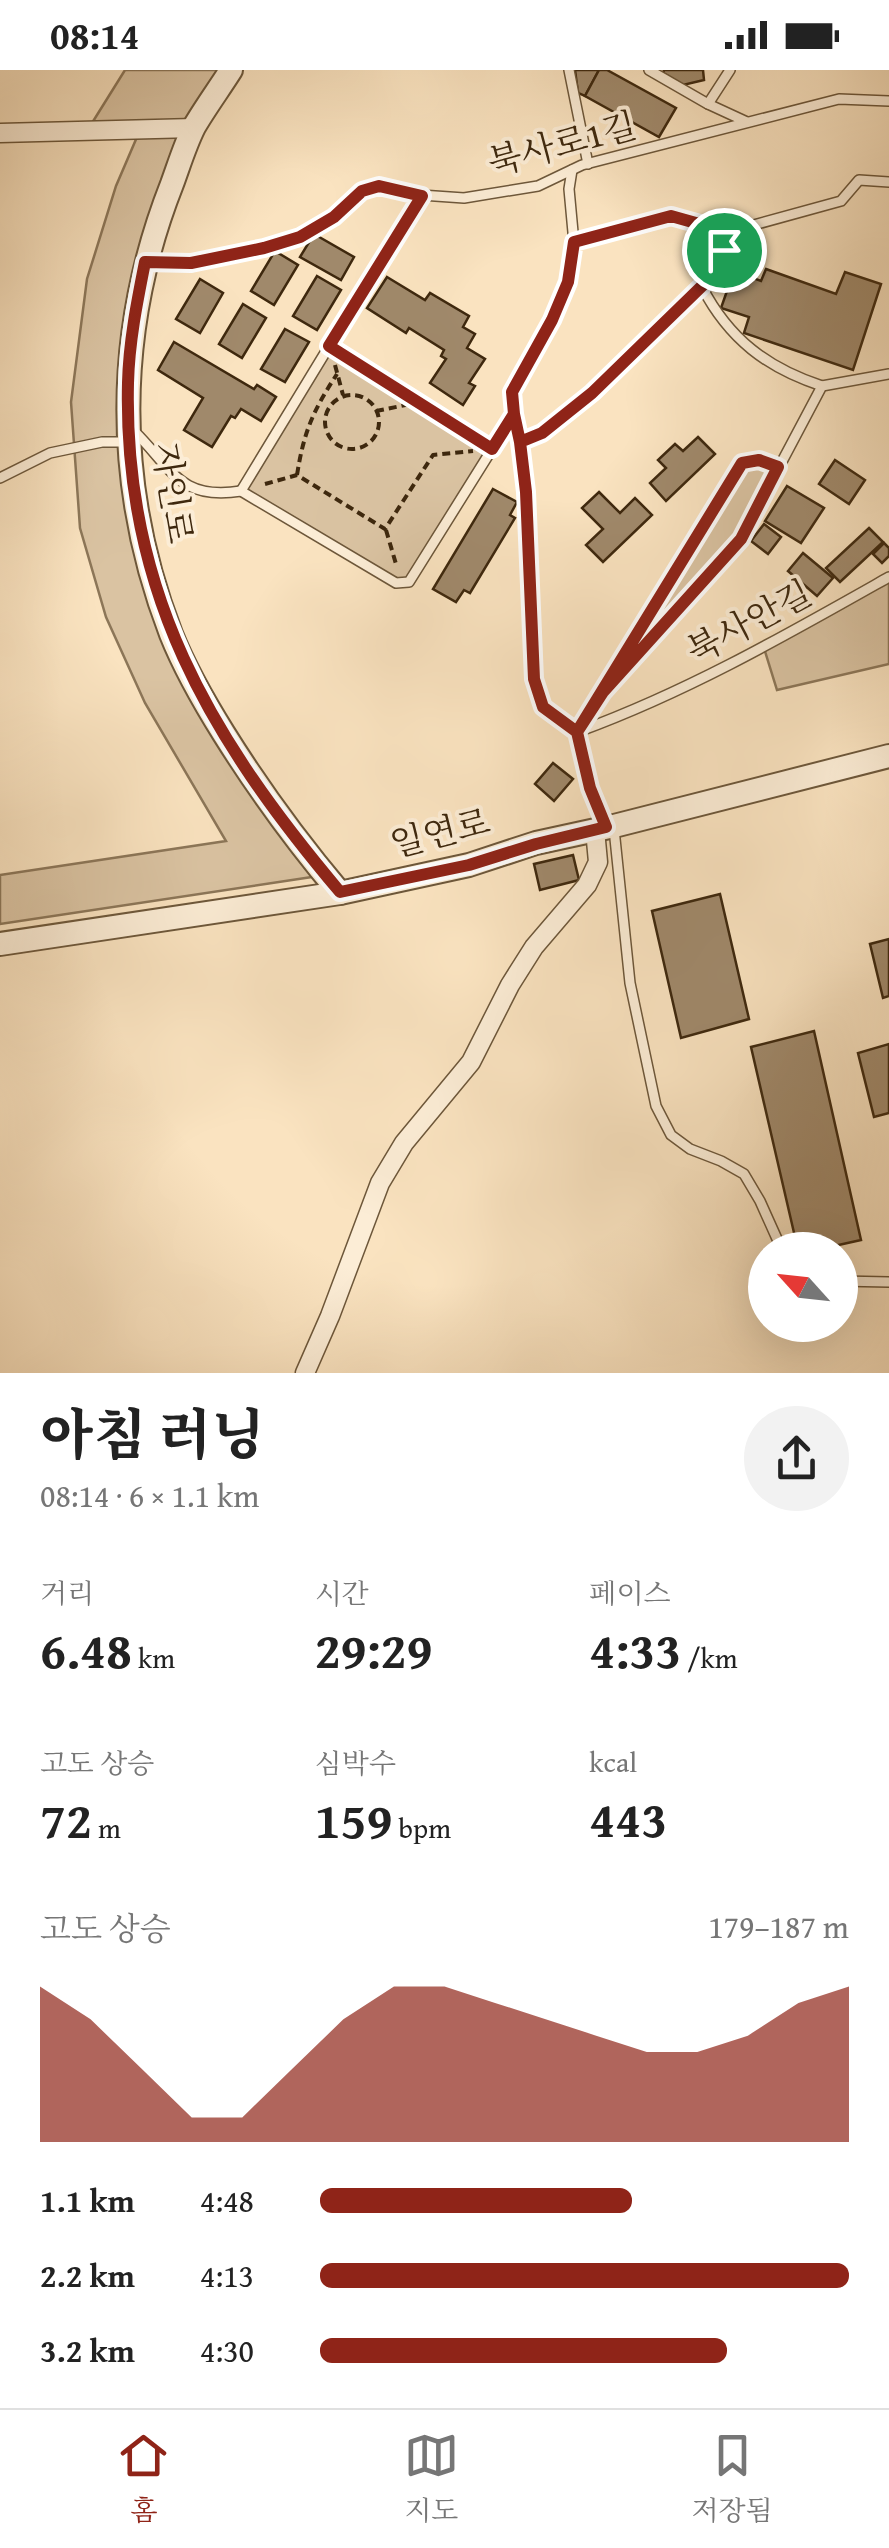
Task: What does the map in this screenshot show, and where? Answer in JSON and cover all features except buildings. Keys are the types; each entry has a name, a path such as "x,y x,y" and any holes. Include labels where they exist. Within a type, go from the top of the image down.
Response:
{"street":[{"name":"자인로","path":"231,70 194,128 145,262 128,379 128,433 137,514 150,572 172,636 198,691 261,792 340,892"},
{"path":"0,133 194,128"},
{"name":"일연로","path":"0,944 340,892 469,865 536,844 889,756"},
{"path":"305,1373 380,1183 404,1143 471,1062 534,947 587,885 598,862 605,828"}],"lane":[{"path":"569,70 588,164"},
{"path":"649,70 747,122"},
{"path":"708,104 730,70"},
{"name":"북사로1길","path":"145,262 191,263 282,243 334,217 362,191 379,186 422,196 464,198 538,186 588,164 747,122 839,100 889,101"},
{"path":"572,170 569,189 574,242 568,282 512,392 526,492 534,679 543,707 577,732 590,788 605,828 630,983 656,1106 671,1136 744,1174 772,1232"},
{"path":"574,242 671,216 728,232 840,200 859,180 889,182"},
{"path":"241,490 422,196"},
{"path":"520,442 542,433 592,393 702,286 724,250 728,232"},
{"path":"702,286 733,332 762,358 791,376 822,386 889,374"},
{"path":"603,692 741,539 822,386"},
{"path":"0,478 50,453 128,433 154,451 176,479 219,494 241,490 396,583 409,582 514,414"},
{"path":"577,732 742,463 759,460 778,467"},
{"name":"북사안길","path":"577,732 635,711 764,648 889,578"},
{"path":"858,1281 889,1282"}],"path":[{"path":"329,346 344,397"},
{"path":"329,346 492,449"},
{"path":"297,475 311,416 337,374"},
{"path":"344,397 365,398 376,412 378,429 368,444 342,448 328,436 325,419 332,403 344,397"},
{"path":"376,412 418,402"},
{"path":"386,529 433,455 492,449"},
{"path":"241,490 297,475 386,529 402,582"}],"shaded area":[{"path":"125,70 230,70 166,198 128,424 172,635 325,875 0,924 0,875 226,841 145,703 106,617 80,528 71,402 87,279 116,186 140,130 87,131"},
{"path":"332,342 496,443 409,582 396,583 241,491"},
{"path":"759,459 778,467 741,539 603,692 742,463"},
{"path":"889,577 889,664 777,690 764,648"}],"route":[{"path":"724,250 702,286 592,393 542,433 520,442 514,414 492,449 329,346 422,196 379,186 362,191 334,217 300,237 249,253 191,263 145,262 128,379 128,442 137,514 150,572 172,636 198,691 261,792 340,892 469,865 606,827 590,788 577,732 742,463 759,460 778,467 741,539 603,692 577,732 543,707 534,679 526,492 514,414 512,392 568,282 574,242 671,216 728,232 724,250"}]}
